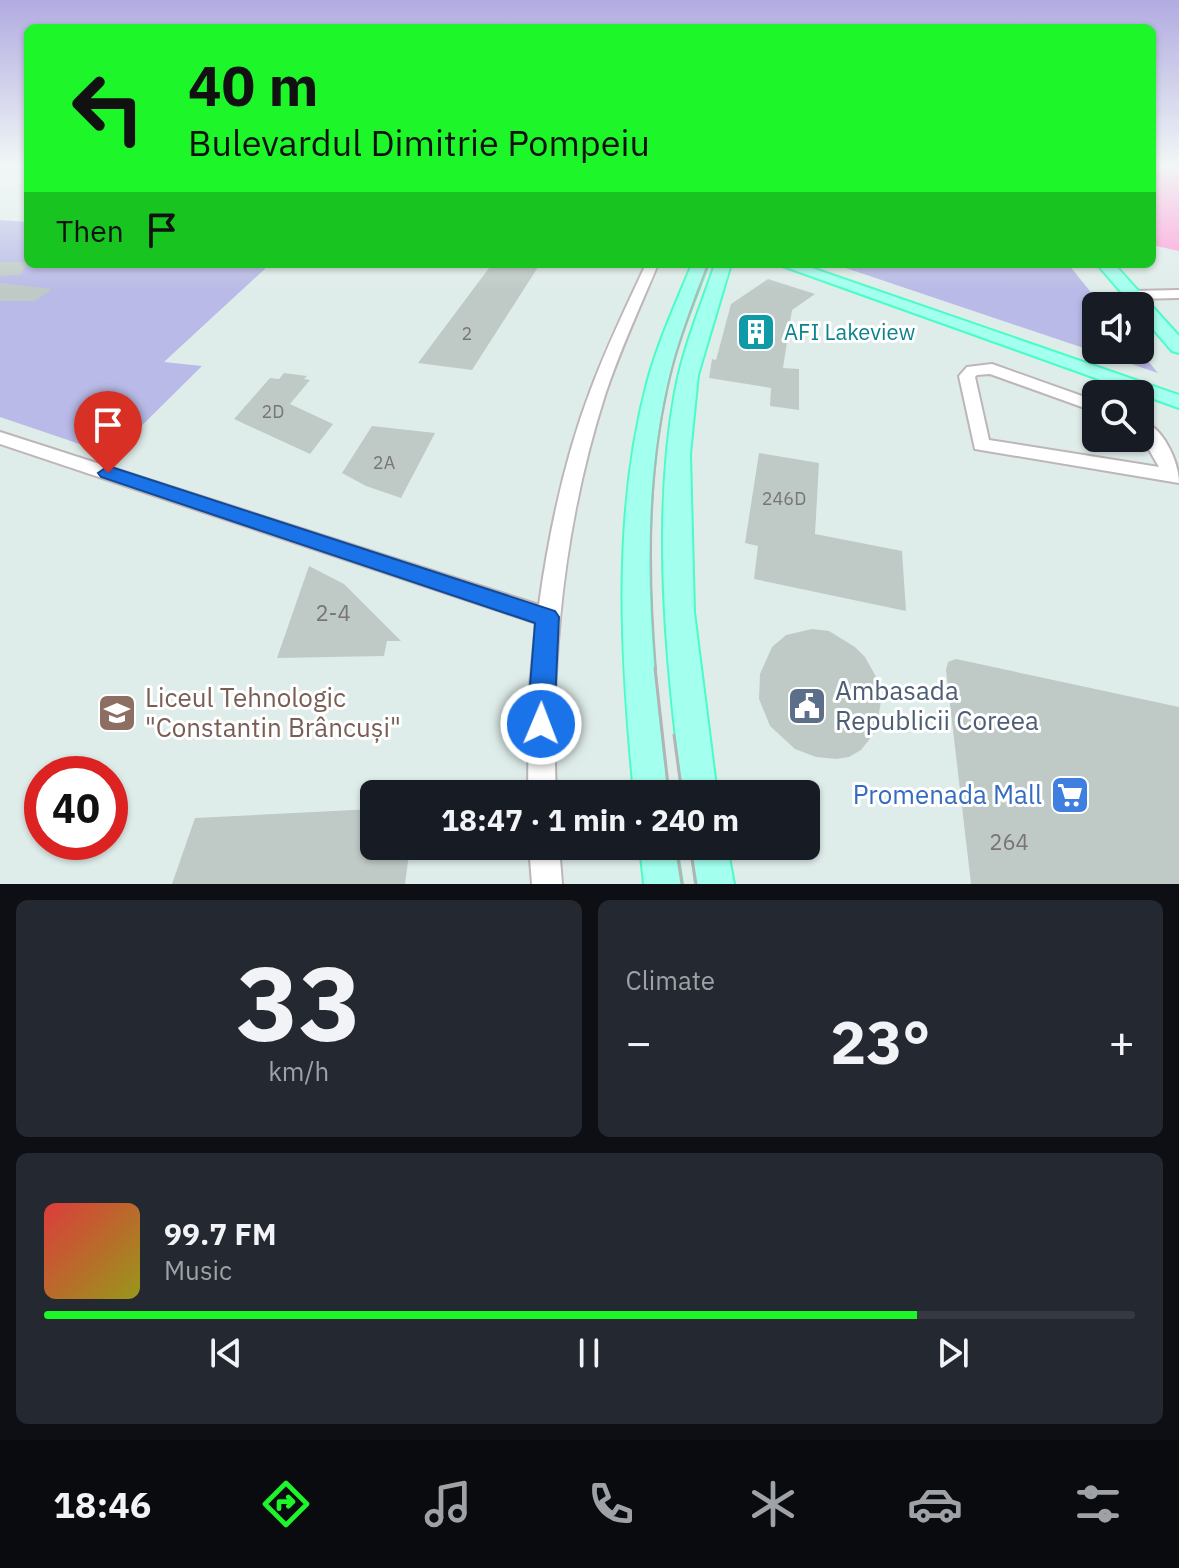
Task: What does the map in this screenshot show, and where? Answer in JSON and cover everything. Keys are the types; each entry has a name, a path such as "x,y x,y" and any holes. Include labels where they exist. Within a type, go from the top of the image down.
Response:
{"main road":[{"path":"650,780 638,636 639,520 645,460 661,370 699,268"},
{"path":"698,780 684,682 676,580 679,443 688,375 722,268"},
{"path":"796,268 1179,402"},
{"path":"819,268 1144,380"},
{"path":"1108,268 1129,292"},
{"path":"1154,319 1179,347"},
{"path":"1154,381 1179,383"},
{"path":"1154,383 1179,391"},
{"path":"660,860 663,884"},
{"path":"711,860 715,884"}],"street":[{"path":"542,780 541,703 547,617 592,411 650,268"},
{"path":"1154,295 1179,294"},
{"path":"1082,402 992,369 973,370 967,376 981,445 1176,476"},
{"path":"0,438 547,617"},
{"path":"1154,439 1176,476"},
{"path":"545,860 547,884"}],"shaded area":[{"path":"1156,208 1179,208 1179,251 1156,246"},
{"path":"0,220 24,222 24,268 266,268 164,362 202,366 112,455 0,417"},
{"path":"846,268 1071,268 1091,292 1082,292 1082,347"},
{"path":"1131,364 1151,364 1158,373"}],"building":[{"path":"0,262 24,262 25,268 20,275 0,276"},
{"path":"489,268 537,268 472,370 418,363"},
{"path":"768,279 815,294 792,310 783,368 799,369 799,410 770,406 771,388 709,378 712,359 716,360 731,304"},
{"path":"0,283 52,289 35,301 0,301"},
{"path":"284,373 307,376 304,379 310,380 290,404 333,424 310,454 234,419 270,378 279,379"},
{"path":"372,426 435,433 401,498 366,486 342,473"},
{"path":"759,453 819,463 815,534 902,551 906,611 754,579 758,546 745,543"},
{"path":"309,566 344,584 401,641 387,641 384,656 277,658"},
{"path":"812,629 829,631 855,647 865,657 879,682 881,701 876,731 861,750 849,757 816,757 795,749 770,726 759,699 760,674 772,647 786,635"},
{"name":"Promenada Mall","path":"956,659 1179,707 1179,884 971,884 946,670 948,662"},
{"path":"360,810 360,860 408,860 405,884 172,884 195,818"}],"tram line":[{"path":"656,670 651,557 658,443 676,356 706,268"},
{"path":"655,668 667,780"},
{"path":"674,735 680,780"},
{"path":"678,860 682,884"},
{"path":"692,860 696,884"}],"place":[{"name":"AFI Lakeview","path":"756,332"},
{"name":"Ambasada Republicii Coreea","path":"807,706"},
{"name":"Liceul Tehnologic \"Constantin Brâncuși\"","path":"117,713"},
{"name":"Promenada Mall","path":"1070,795"}],"route":[{"path":"108,473 547,617 541,724"}]}
